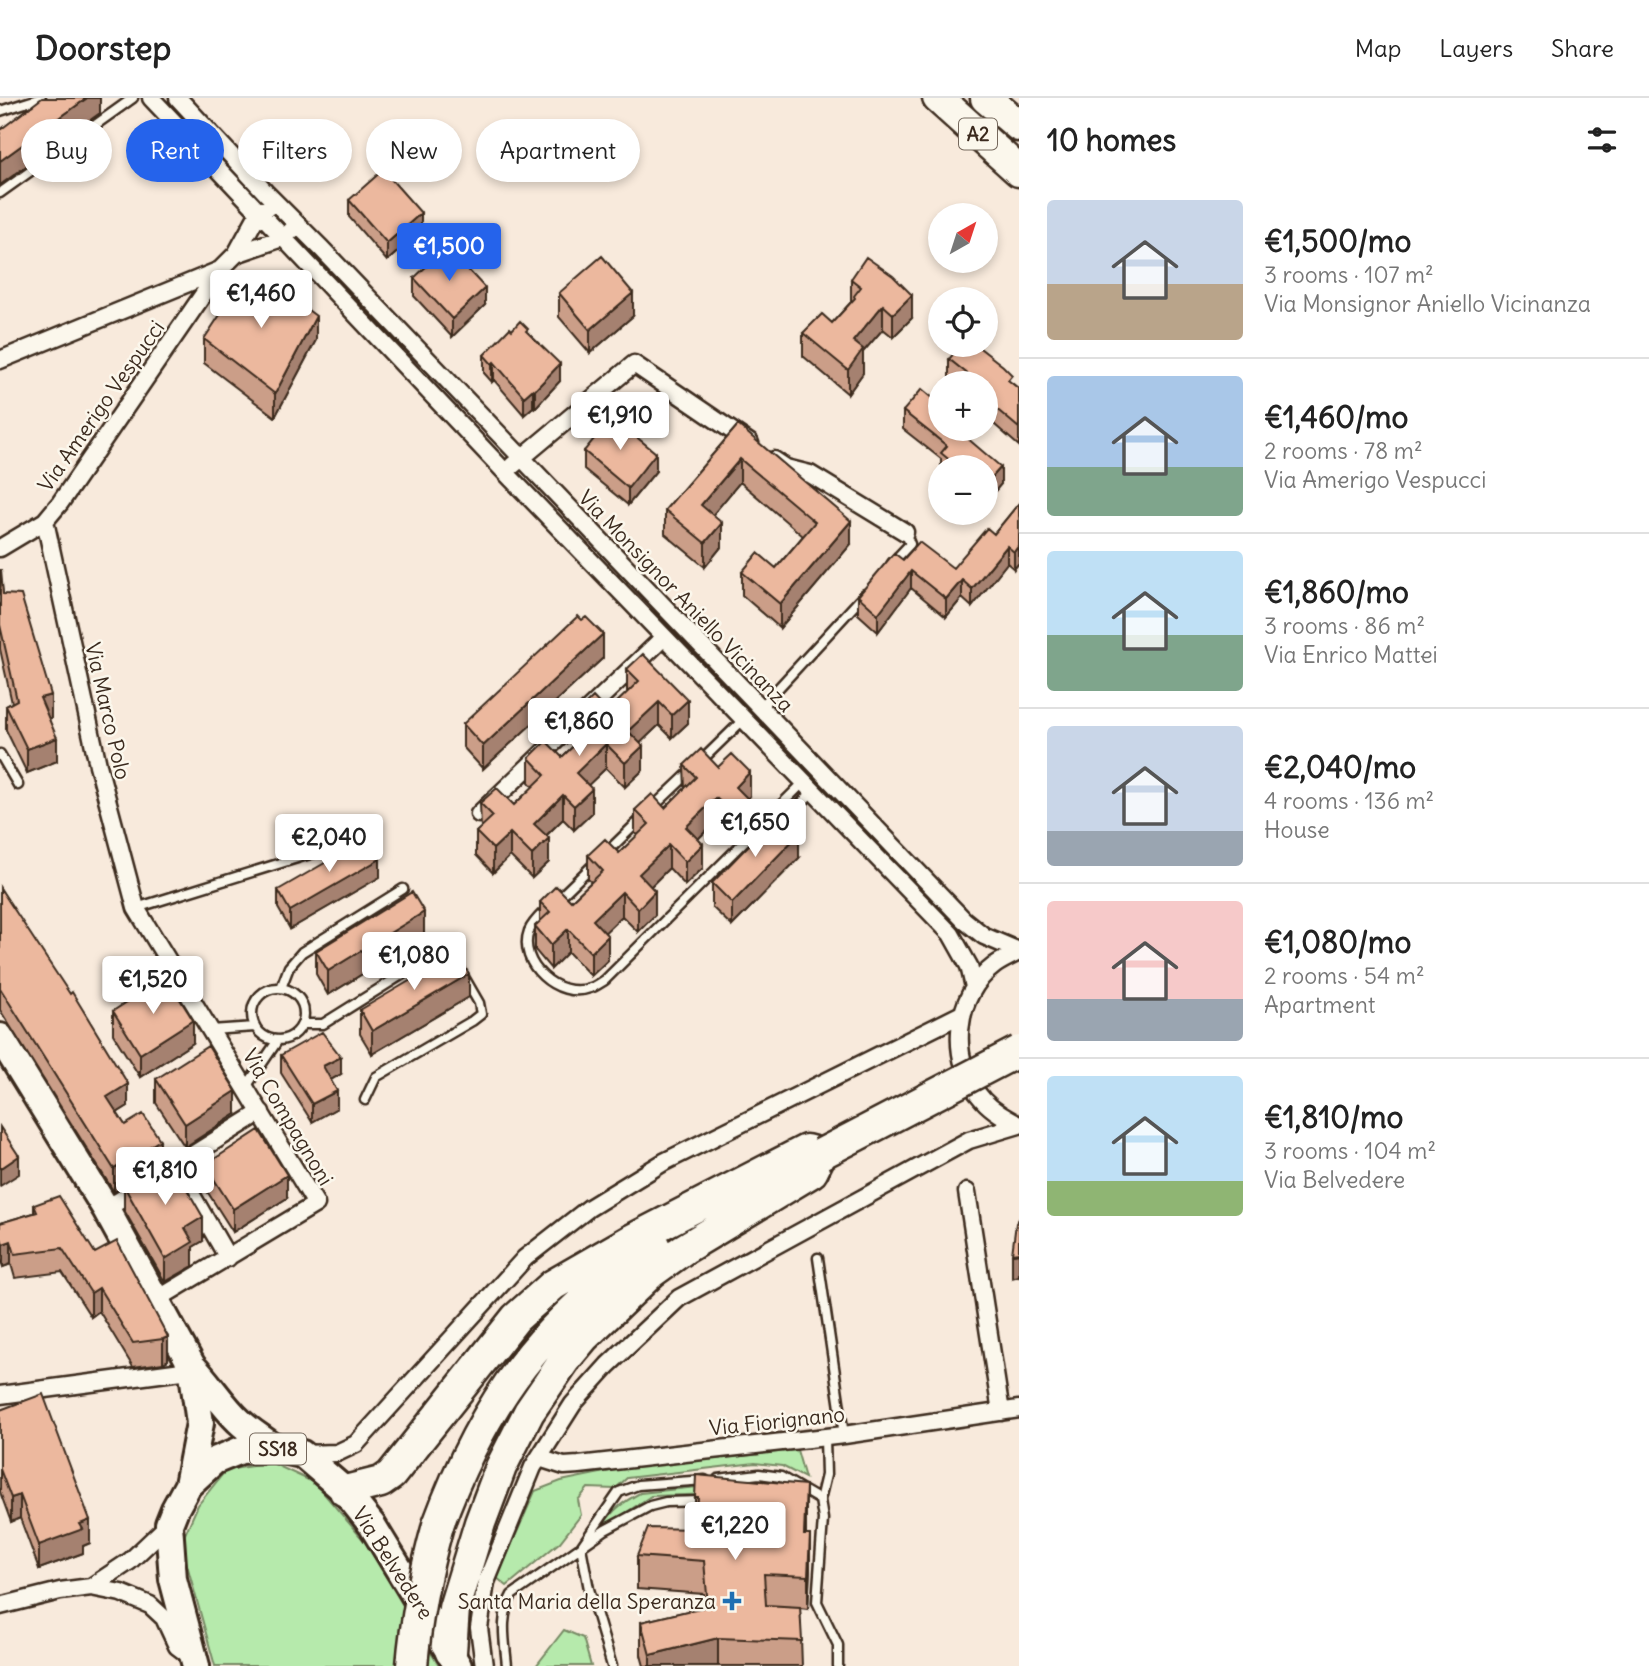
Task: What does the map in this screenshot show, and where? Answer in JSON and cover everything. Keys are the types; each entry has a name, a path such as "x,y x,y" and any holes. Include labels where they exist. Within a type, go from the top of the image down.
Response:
{"highway":[{"name":"A2","path":"938,98 1019,171"},
{"name":"A2","path":"986,98 1019,126"},
{"path":"412,1666 424,1575 438,1525 460,1469 511,1379 556,1326 594,1289 676,1231 1019,1051"},
{"path":"345,1491 381,1482 391,1475 509,1326 553,1285 632,1239 806,1150 821,1154"},
{"path":"455,1659 454,1608 494,1485 515,1437 564,1361 584,1337 652,1272 684,1249 812,1172 821,1154"}],"main road":[{"name":"SS18","path":"2,1046 106,1209 192,1366 210,1384 240,1423 274,1448"},
{"name":"SS18","path":"188,1485 200,1423 192,1366"},
{"name":"Via Belvedere","path":"169,1524 188,1485 214,1461 242,1450 274,1448 302,1454 345,1491 372,1525 455,1659"},
{"path":"169,1524 173,1579 195,1662"}],"street":[{"path":"151,98 260,212 291,231"},
{"name":"Via Monsignor Aniello Vicinanza","path":"178,98 276,204 291,231 505,472 951,934 970,966 974,987"},
{"path":"0,360 220,270 236,254 260,212 276,204"},
{"path":"236,254 291,231"},
{"name":"Via Monsignor Aniello Vicinanza","path":"291,231 321,248 964,920 984,936 1019,951"},
{"name":"Via Amerigo Vespucci","path":"0,548 45,520 61,503 220,270"},
{"path":"505,472 634,364 786,468 810,474 905,532"},
{"name":"Via Marco Polo","path":"45,520 98,765 136,908"},
{"path":"479,814 664,637"},
{"name":"Via Compagnoni","path":"136,908 316,1204 228,1258"},
{"path":"1019,951 994,965 974,987 962,1013 960,1047 964,1066 983,1100 1000,1115 1019,1125"},
{"path":"302,1454 337,1453 356,1444 525,1258 589,1208 664,1162 962,1013"},
{"path":"106,1209 261,1112"},
{"path":"484,1666 479,1628 486,1582 536,1462 573,1404 608,1366 679,1298 969,1140 1019,1125"},
{"path":"156,1300 228,1258 175,1166"},
{"path":"967,1192 1001,1412"},
{"path":"0,1395 182,1371 192,1366"},
{"name":"Via Fiorignano","path":"536,1462 579,1465 844,1436 1019,1409"},
{"path":"91,1587 130,1561 169,1524"},
{"path":"0,1605 91,1587 121,1593 150,1605 164,1618 177,1646 195,1662"}],"lane":[{"path":"0,111 41,98"},
{"path":"0,193 133,98"},
{"path":"885,572 910,544 905,532"},
{"path":"760,709 868,590"},
{"path":"743,720 534,922 526,940 528,954 546,980 555,986 583,989 605,980 808,787"},
{"path":"0,754 18,785"},
{"path":"774,832 808,787"},
{"path":"136,908 323,850"},
{"path":"281,988 289,967 302,952 403,889"},
{"path":"302,1024 323,1024 435,954 445,951 453,958 479,1003 481,1014 376,1077 365,1100"},
{"path":"281,988 290,991 300,1000 304,1015 302,1024 296,1033 288,1038 278,1040 261,1034 255,1027 253,1006 264,992 281,988"},
{"path":"211,1030 255,1027"},
{"path":"246,1087 278,1040"},
{"path":"818,1258 844,1436"},
{"path":"825,1438 826,1475 820,1500 823,1519 817,1602 838,1645 838,1666"},
{"path":"612,1666 589,1589 581,1547 619,1492 638,1485 759,1474 781,1477 820,1500"},
{"path":"507,1666 503,1622 506,1607 513,1595 605,1530 650,1506 666,1502 713,1501"}],"green space":[{"path":"797,1450 805,1478 782,1466 755,1463 627,1478 615,1489 588,1488 578,1500 581,1515 560,1542 507,1586 497,1578 535,1491 561,1481 620,1469"},
{"path":"272,1463 315,1483 366,1543 439,1666 215,1666 181,1543 198,1505 226,1470"},
{"path":"764,1480 780,1484 720,1494 651,1496 615,1520 604,1524 620,1506 640,1493"},
{"path":"564,1630 583,1638 591,1666 536,1666"}],"building":[{"path":"42,98 87,98 58,119 21,119 21,146 0,161 0,130"},
{"path":"369,182 394,182 421,213 387,243 349,200"},
{"path":"447,247 485,288 452,319 414,278"},
{"path":"602,256 633,293 590,330 559,293"},
{"path":"866,257 893,276 912,295 893,314 883,305 853,341 863,349 848,370 803,333 822,314 832,323 855,298 861,287 851,279"},
{"path":"249,271 259,274 316,316 275,394 204,339"},
{"path":"520,321 528,329 526,331 560,364 535,390 524,397 494,362 492,364 484,355"},
{"path":"991,357 1003,366 1012,375 1008,380 1019,389 1019,428 998,410 998,371 964,371 949,359"},
{"path":"922,389 928,394 928,431 903,411"},
{"path":"612,417 656,453 628,488 584,451"},
{"path":"738,425 851,521 780,604 742,572 758,553 776,568 815,522 740,459 701,505 722,523 705,543 665,510"},
{"path":"941,441 971,441 987,455 943,455 941,453 947,446"},
{"path":"1019,503 1019,545 1014,552 1007,546 972,589 962,580 946,599 911,571 878,614 858,596 894,553 903,560 919,542 953,568 987,528 994,534"},
{"path":"0,570 3,594 21,595 51,695 40,698 57,738 27,749 6,706 17,700 0,625"},
{"path":"578,616 582,620 586,617 603,634 483,746 463,724"},
{"path":"643,654 688,700 672,715 659,702 628,731 643,746 625,763 606,744 576,773 592,789 574,806 563,795 534,824 549,838 532,855 510,833 493,849 476,832 493,816 480,803 497,788 514,805 545,775 529,758 546,741 562,757 592,728 577,713 593,697 607,712 639,681 627,669"},
{"path":"701,749 718,767 732,754 750,772 736,787 749,800 734,815 716,798 686,827 703,844 685,862 669,845 639,874 655,891 638,909 622,892 593,920 608,936 591,953 568,929 551,945 535,926 550,912 540,902 556,886 571,901 603,871 588,855 605,839 619,853 649,824 635,810 652,794 665,808 696,777 684,765"},
{"path":"779,814 799,834 732,903 712,883"},
{"path":"368,838 380,859 290,911 278,890"},
{"path":"0,888 70,994 72,992 128,1084 107,1097 125,1125 143,1114 160,1140 114,1169 0,988"},
{"path":"412,892 424,912 328,971 316,951"},
{"path":"457,953 469,974 372,1031 360,1010"},
{"path":"166,977 193,1020 140,1054 113,1011"},
{"path":"322,1032 341,1057 323,1066 337,1091 312,1104 281,1055"},
{"path":"208,1046 236,1091 185,1124 156,1079"},
{"path":"0,1127 19,1156 0,1169"},
{"path":"259,1130 287,1175 233,1209 205,1165"},
{"path":"169,1158 203,1217 185,1228 193,1242 165,1259 124,1186"},
{"path":"59,1196 95,1253 117,1241 168,1337 133,1343 99,1288 91,1293 62,1248 15,1254 11,1241 3,1244 0,1223 37,1212 34,1205"},
{"path":"1019,1219 1019,1253 1012,1254 1016,1223"},
{"path":"43,1394 90,1520 80,1524 83,1529 39,1545 20,1495 11,1498 0,1469 0,1410"},
{"path":"696,1475 806,1485 804,1535 810,1535 808,1576 764,1574 766,1605 800,1607 802,1641 718,1638 650,1655 641,1622 708,1606 704,1561 637,1556 648,1528 696,1529"}],"place":[{"name":"Santa Maria della Speranza","path":"732,1601"}]}
